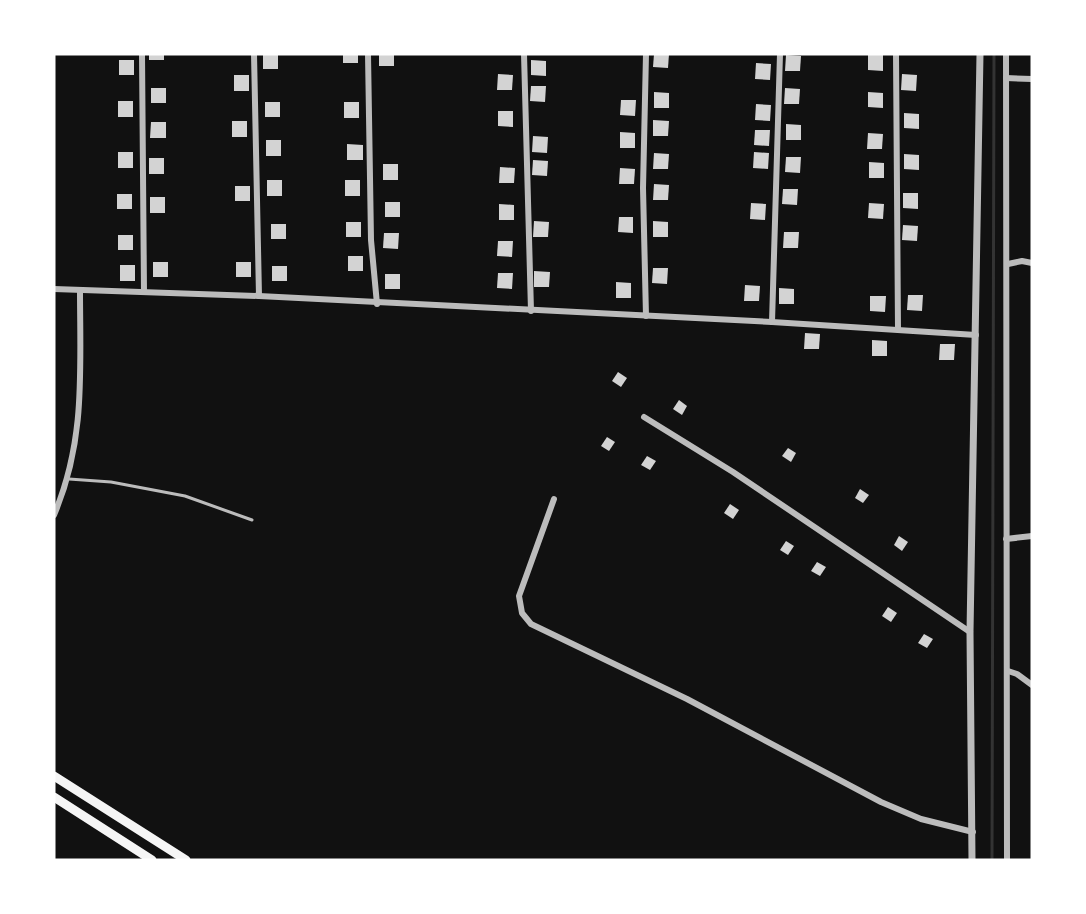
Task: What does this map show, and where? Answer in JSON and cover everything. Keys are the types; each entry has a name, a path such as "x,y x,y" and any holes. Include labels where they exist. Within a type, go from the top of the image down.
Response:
{"highway":[{"path":"54,776 186,860"},
{"path":"54,797 152,860"}],"street":[{"path":"142,54 144,292"},
{"path":"254,54 259,296"},
{"path":"368,54 371,240 377,304"},
{"path":"524,54 531,311"},
{"path":"646,54 643,188 646,316"},
{"path":"772,322 780,54"},
{"path":"896,54 898,329"},
{"path":"972,860 970,632 980,54"},
{"path":"1006,54 1008,671 1004,713 1007,860"},
{"path":"1006,78 1032,79"},
{"path":"1008,264 1022,261 1032,263"},
{"path":"54,289 259,296 377,304 772,322 976,335"},
{"path":"54,515 69,478 77,442 80,290"},
{"path":"644,417 733,472 970,632"},
{"path":"554,500 519,596 522,614 531,624 687,699 881,802 921,819 973,832"},
{"path":"1006,539 1032,536"},
{"path":"1008,671 1017,674 1032,685"}],"lane":[{"path":"69,478 111,482 185,496 252,520"}],"building":[{"path":"149,54 164,54 164,60 149,60"},
{"path":"263,54 278,54 278,69 263,69"},
{"path":"343,54 358,54 358,63 343,63"},
{"path":"379,54 394,54 394,66 379,66"},
{"path":"654,54 669,54 668,68 653,67"},
{"path":"786,55 801,56 800,71 785,71"},
{"path":"868,55 883,55 883,71 868,70"},
{"path":"119,60 134,60 134,75 119,75"},
{"path":"531,60 546,61 546,76 531,75"},
{"path":"756,63 771,64 770,80 755,79"},
{"path":"498,74 513,75 512,90 497,90"},
{"path":"902,74 917,75 916,91 901,90"},
{"path":"234,75 249,75 249,91 234,91"},
{"path":"531,86 546,86 545,102 530,101"},
{"path":"151,88 166,88 166,103 151,103"},
{"path":"785,88 800,89 799,104 784,104"},
{"path":"654,92 669,93 669,108 654,108"},
{"path":"868,92 883,93 883,108 868,107"},
{"path":"621,100 636,100 635,116 620,115"},
{"path":"118,101 133,101 133,117 118,117"},
{"path":"265,102 280,102 280,117 265,117"},
{"path":"344,102 359,102 359,118 344,118"},
{"path":"756,104 771,105 770,121 755,120"},
{"path":"498,111 513,111 513,127 498,126"},
{"path":"904,113 919,114 919,129 904,128"},
{"path":"653,120 669,121 668,136 653,136"},
{"path":"232,121 247,121 247,137 232,137"},
{"path":"151,122 166,122 166,138 150,138"},
{"path":"786,124 801,125 801,140 786,140"},
{"path":"755,130 770,130 769,146 754,145"},
{"path":"620,132 635,133 635,148 620,148"},
{"path":"868,133 883,134 882,149 867,149"},
{"path":"533,136 548,137 547,153 532,152"},
{"path":"266,140 281,140 281,156 266,156"},
{"path":"347,144 363,145 363,160 347,160"},
{"path":"118,152 133,152 133,168 118,168"},
{"path":"754,152 769,153 768,169 753,168"},
{"path":"654,153 669,154 668,169 653,169"},
{"path":"904,154 919,155 919,170 904,169"},
{"path":"786,157 801,157 800,173 785,172"},
{"path":"149,158 164,158 164,174 149,174"},
{"path":"533,160 548,161 547,176 532,175"},
{"path":"869,162 884,163 884,178 869,178"},
{"path":"383,164 398,164 398,180 383,180"},
{"path":"500,167 515,168 514,183 499,183"},
{"path":"620,168 635,169 634,184 619,184"},
{"path":"267,180 282,180 282,196 267,196"},
{"path":"345,180 360,180 360,196 345,196"},
{"path":"654,184 669,185 668,200 653,200"},
{"path":"235,186 250,186 250,201 235,201"},
{"path":"783,189 798,189 797,205 782,204"},
{"path":"903,193 918,193 918,209 903,208"},
{"path":"117,194 132,194 132,209 117,209"},
{"path":"150,197 165,197 165,213 150,213"},
{"path":"385,202 400,202 400,217 385,217"},
{"path":"751,203 766,204 765,220 750,219"},
{"path":"869,203 884,204 883,219 868,218"},
{"path":"499,204 514,205 514,220 499,220"},
{"path":"619,217 633,217 633,233 618,232"},
{"path":"534,221 549,222 548,237 533,237"},
{"path":"653,221 668,222 668,237 653,237"},
{"path":"346,222 361,222 361,237 346,237"},
{"path":"271,224 286,224 286,239 271,239"},
{"path":"903,225 918,226 917,241 902,240"},
{"path":"784,232 799,232 798,248 783,248"},
{"path":"384,233 399,233 398,249 383,248"},
{"path":"118,235 133,235 133,250 118,250"},
{"path":"498,241 513,241 512,257 497,256"},
{"path":"348,256 363,256 363,271 348,271"},
{"path":"153,262 168,262 168,277 153,277"},
{"path":"236,262 251,262 251,277 236,277"},
{"path":"120,265 135,265 135,281 120,281"},
{"path":"272,266 287,266 287,281 272,281"},
{"path":"653,268 668,268 667,284 652,283"},
{"path":"534,271 550,272 549,287 534,287"},
{"path":"498,273 513,273 512,289 497,288"},
{"path":"385,274 400,274 400,289 385,289"},
{"path":"616,282 631,283 631,298 616,298"},
{"path":"745,285 760,286 759,301 744,301"},
{"path":"779,288 794,289 794,304 779,304"},
{"path":"908,295 923,295 922,311 907,310"},
{"path":"870,296 886,296 885,312 870,311"},
{"path":"805,333 820,334 819,349 804,349"},
{"path":"872,340 887,341 887,356 872,356"},
{"path":"940,344 955,344 954,360 939,360"},
{"path":"618,372 627,378 621,387 612,381"},
{"path":"679,400 687,406 682,415 673,409"},
{"path":"607,437 615,442 609,451 601,446"},
{"path":"788,448 796,453 791,462 782,456"},
{"path":"647,456 656,461 650,470 641,465"},
{"path":"860,489 869,495 863,503 855,498"},
{"path":"730,504 739,510 733,519 724,513"},
{"path":"899,536 908,542 902,551 894,545"},
{"path":"786,541 794,546 788,555 780,550"},
{"path":"817,562 826,567 820,576 811,571"},
{"path":"888,607 897,613 891,622 882,616"},
{"path":"924,634 933,639 927,648 918,643"}],"waterway":[{"path":"992,860 994,54"}]}
